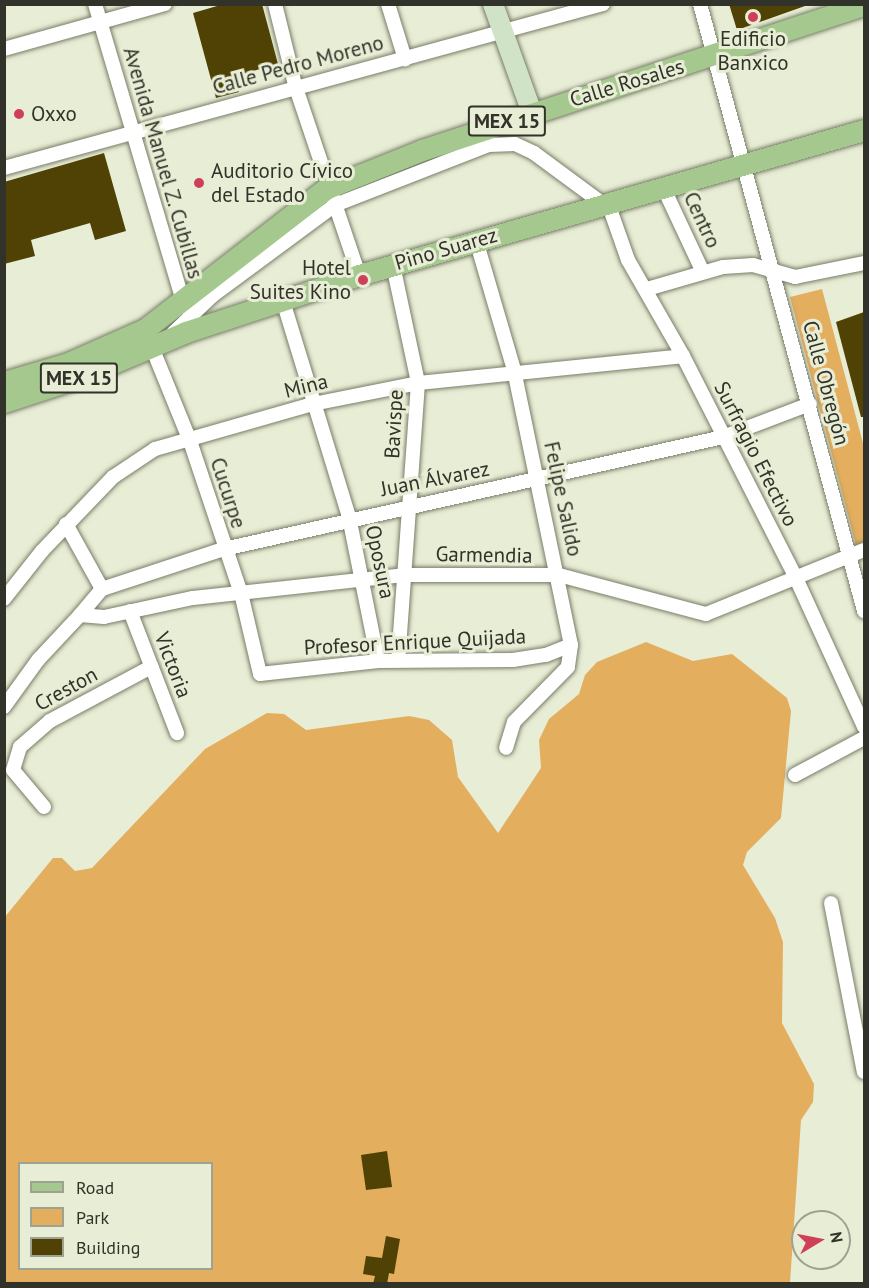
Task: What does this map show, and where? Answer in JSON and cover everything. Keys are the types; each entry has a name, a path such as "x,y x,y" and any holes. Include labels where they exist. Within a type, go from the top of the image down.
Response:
{"main road":[{"name":"Calle Rosales","path":"191,315 331,196 532,113 714,57 864,5"},
{"name":"MEX 15","path":"744,166 864,130"},
{"name":"Pino Suarez","path":"155,338 191,315 283,301 359,275 476,240 744,166"},
{"name":"MEX 15","path":"4,402 155,338 191,315"},
{"name":"MEX 15","path":"4,382 155,338"}],"street":[{"name":"Avenida Manuel Z. Cubillas","path":"95,4 130,133 191,315"},
{"path":"4,49 165,4"},
{"path":"275,4 295,85 359,275"},
{"path":"388,4 405,59"},
{"path":"493,4 532,113"},
{"name":"Calle Obregón","path":"700,4 771,270 810,404 864,611"},
{"name":"Calle Pedro Moreno","path":"4,168 295,85 502,34 600,5"},
{"name":"Calle Rosales","path":"331,196 499,143 524,147 578,188 606,203"},
{"name":"Centro","path":"664,189 702,270"},
{"name":"Surfragio Efectivo","path":"606,203 628,260 683,356 795,576 864,727"},
{"name":"Felipe Salido","path":"476,240 514,370 559,575 571,645 568,667 514,722 506,748"},
{"path":"646,289 702,270 753,265 795,277 864,263"},
{"name":"Bavispe","path":"393,265 418,383 398,660"},
{"name":"Oposura","path":"283,301 349,517 378,661"},
{"name":"Cucurpe","path":"155,338 224,549 241,593 260,674"},
{"name":"Mina","path":"4,599 66,524 128,463 155,449 190,441 313,404 418,383 514,370 683,356"},
{"name":"Juan Álvarez","path":"102,589 224,549 349,517 538,481 723,437 810,404"},
{"path":"4,707 38,660 84,616 102,589 66,524"},
{"name":"Garmendia","path":"84,616 362,577 404,575 559,575 706,614 795,576 864,550"},
{"name":"Victoria","path":"130,611 177,733"},
{"name":"Profesor Enrique Quijada","path":"260,674 378,661 513,660 546,655 571,645"},
{"name":"Creston","path":"9,758 24,742 50,721 151,667"},
{"path":"795,775 864,738"},
{"path":"9,758 15,774 44,807"},
{"path":"831,903 864,1072"}],"green space":[{"path":"822,289 864,447 864,543 856,545 790,297"},
{"path":"646,642 693,661 732,654 787,698 791,711 781,818 747,852 743,865 775,918 783,942 782,1023 814,1084 813,1102 801,1120 795,1210 791,1210 790,1283 5,1283 4,918 53,858 62,858 75,871 92,868 205,749 267,713 284,714 306,730 409,716 429,720 452,740 458,777 498,833 541,768 539,740 549,719 579,694 585,675 597,662"}],"building":[{"path":"224,4 262,4 278,64 235,76 239,92 216,98 193,13"},
{"name":"Edificio Banxico","path":"729,4 805,4 805,6 737,30"},
{"path":"104,153 126,231 95,240 90,223 31,240 35,256 4,264 4,182"},
{"path":"864,312 864,417 861,417 836,322"},
{"path":"387,1151 392,1187 366,1190 361,1155"},
{"path":"386,1236 400,1239 394,1274 389,1273 387,1284 373,1284 375,1276 363,1274 366,1256 382,1258"}],"place":[{"name":"Edificio Banxico","path":"753,17"},
{"name":"Oxxo","path":"19,114"},
{"name":"Auditorio Cívico del Estado","path":"199,183"},
{"name":"Hotel Suites Kino","path":"363,280"}]}
